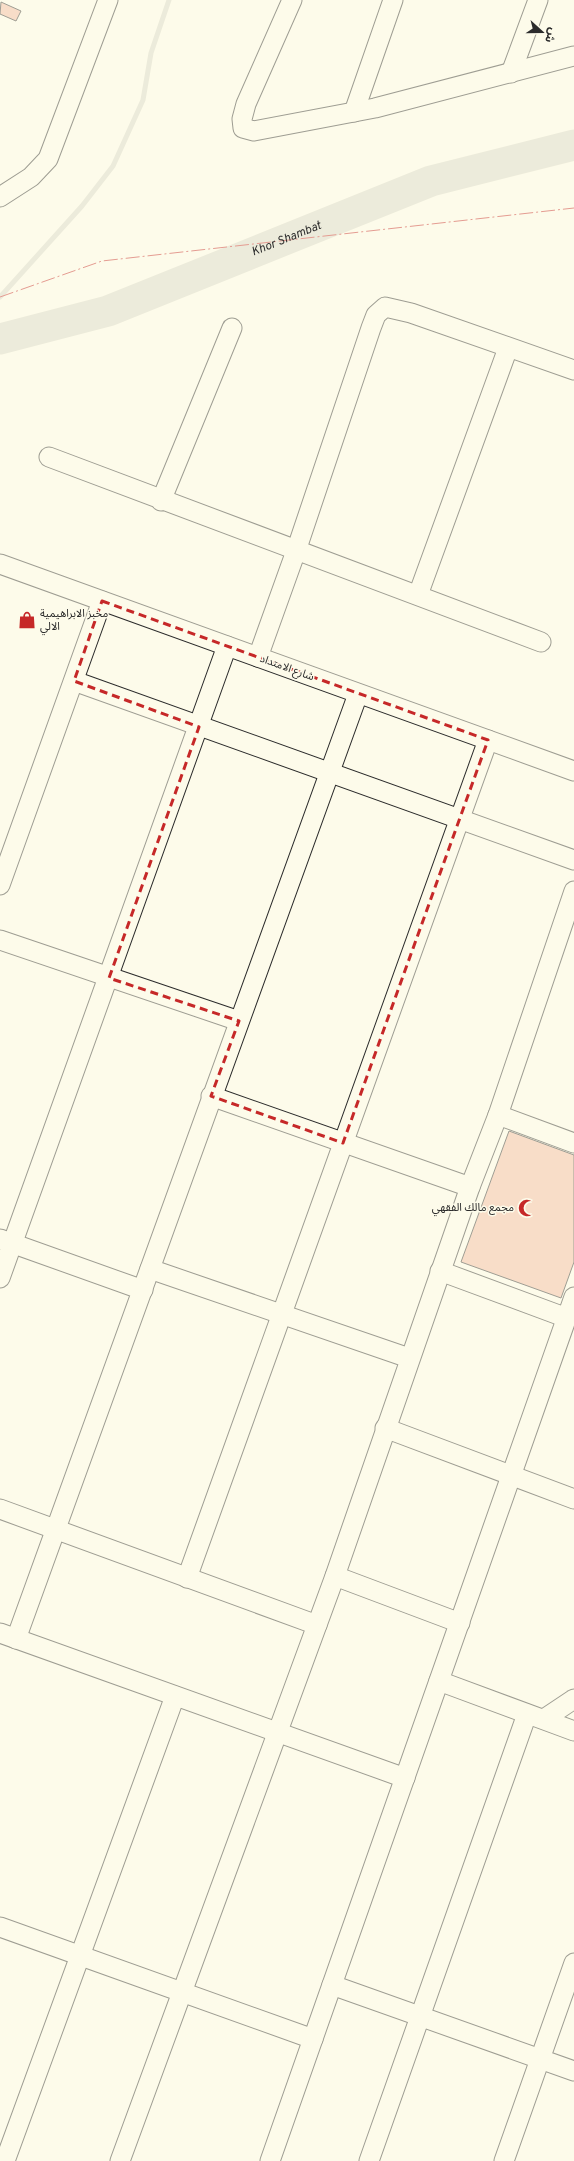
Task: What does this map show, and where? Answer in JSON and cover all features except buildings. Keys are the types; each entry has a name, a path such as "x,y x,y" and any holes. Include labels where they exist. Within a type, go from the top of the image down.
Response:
{"street":[{"path":"0,198 31,176 48,159 108,0"},
{"path":"292,0 246,104 242,119 244,128 254,131 354,112 574,56"},
{"path":"354,112 393,0"},
{"path":"511,73 538,0"},
{"path":"258,657 296,551 376,315 385,307 394,308 574,370"},
{"path":"162,501 232,328"},
{"path":"418,596 508,348"},
{"path":"49,457 162,501 541,642"},
{"name":"شارع الامتداد","path":"0,564 574,771"},
{"path":"0,885 102,601"},
{"path":"0,1278 6,1241 110,978 227,646"},
{"path":"74,681 330,774 460,818 574,860"},
{"path":"358,694 211,1096 143,1290 56,1530 8,1636 405,1778"},
{"path":"187,1578 280,1315 488,740"},
{"path":"120,2161 276,1732 335,1576 409,1358 470,1187 498,1115 574,891"},
{"path":"0,940 239,1022"},
{"path":"211,1096 470,1187"},
{"path":"498,1115 574,1143"},
{"path":"6,1241 143,1290"},
{"path":"150,1269 280,1315 409,1358"},
{"path":"440,1271 567,1318"},
{"path":"270,2161 574,1297"},
{"path":"385,1428 574,1499"},
{"path":"0,1509 317,1625"},
{"path":"335,1576 460,1623"},
{"path":"439,1681 574,1731"},
{"path":"5,2161 175,1696"},
{"path":"369,2161 420,2016 535,1717 573,1698"},
{"path":"0,1927 313,2039"},
{"path":"504,2161 574,1963"},
{"path":"332,1984 574,2071"}],"highlighted area":[{"path":"102,601 488,740 343,1143 211,1096 239,1021 109,978 199,727 74,681"}],"waterway":[{"path":"0,297 82,206 113,166 143,100 151,53 169,0"},
{"name":"Khor Shambat","path":"0,339 108,311 431,181 574,145"}],"power":[{"path":"0,297 102,261 574,208"}],"place":[{"name":"مخبز الابراهيمية الالي","path":"27,620"},
{"name":"مجمع مالك الفقهي","path":"527,1208"}]}
